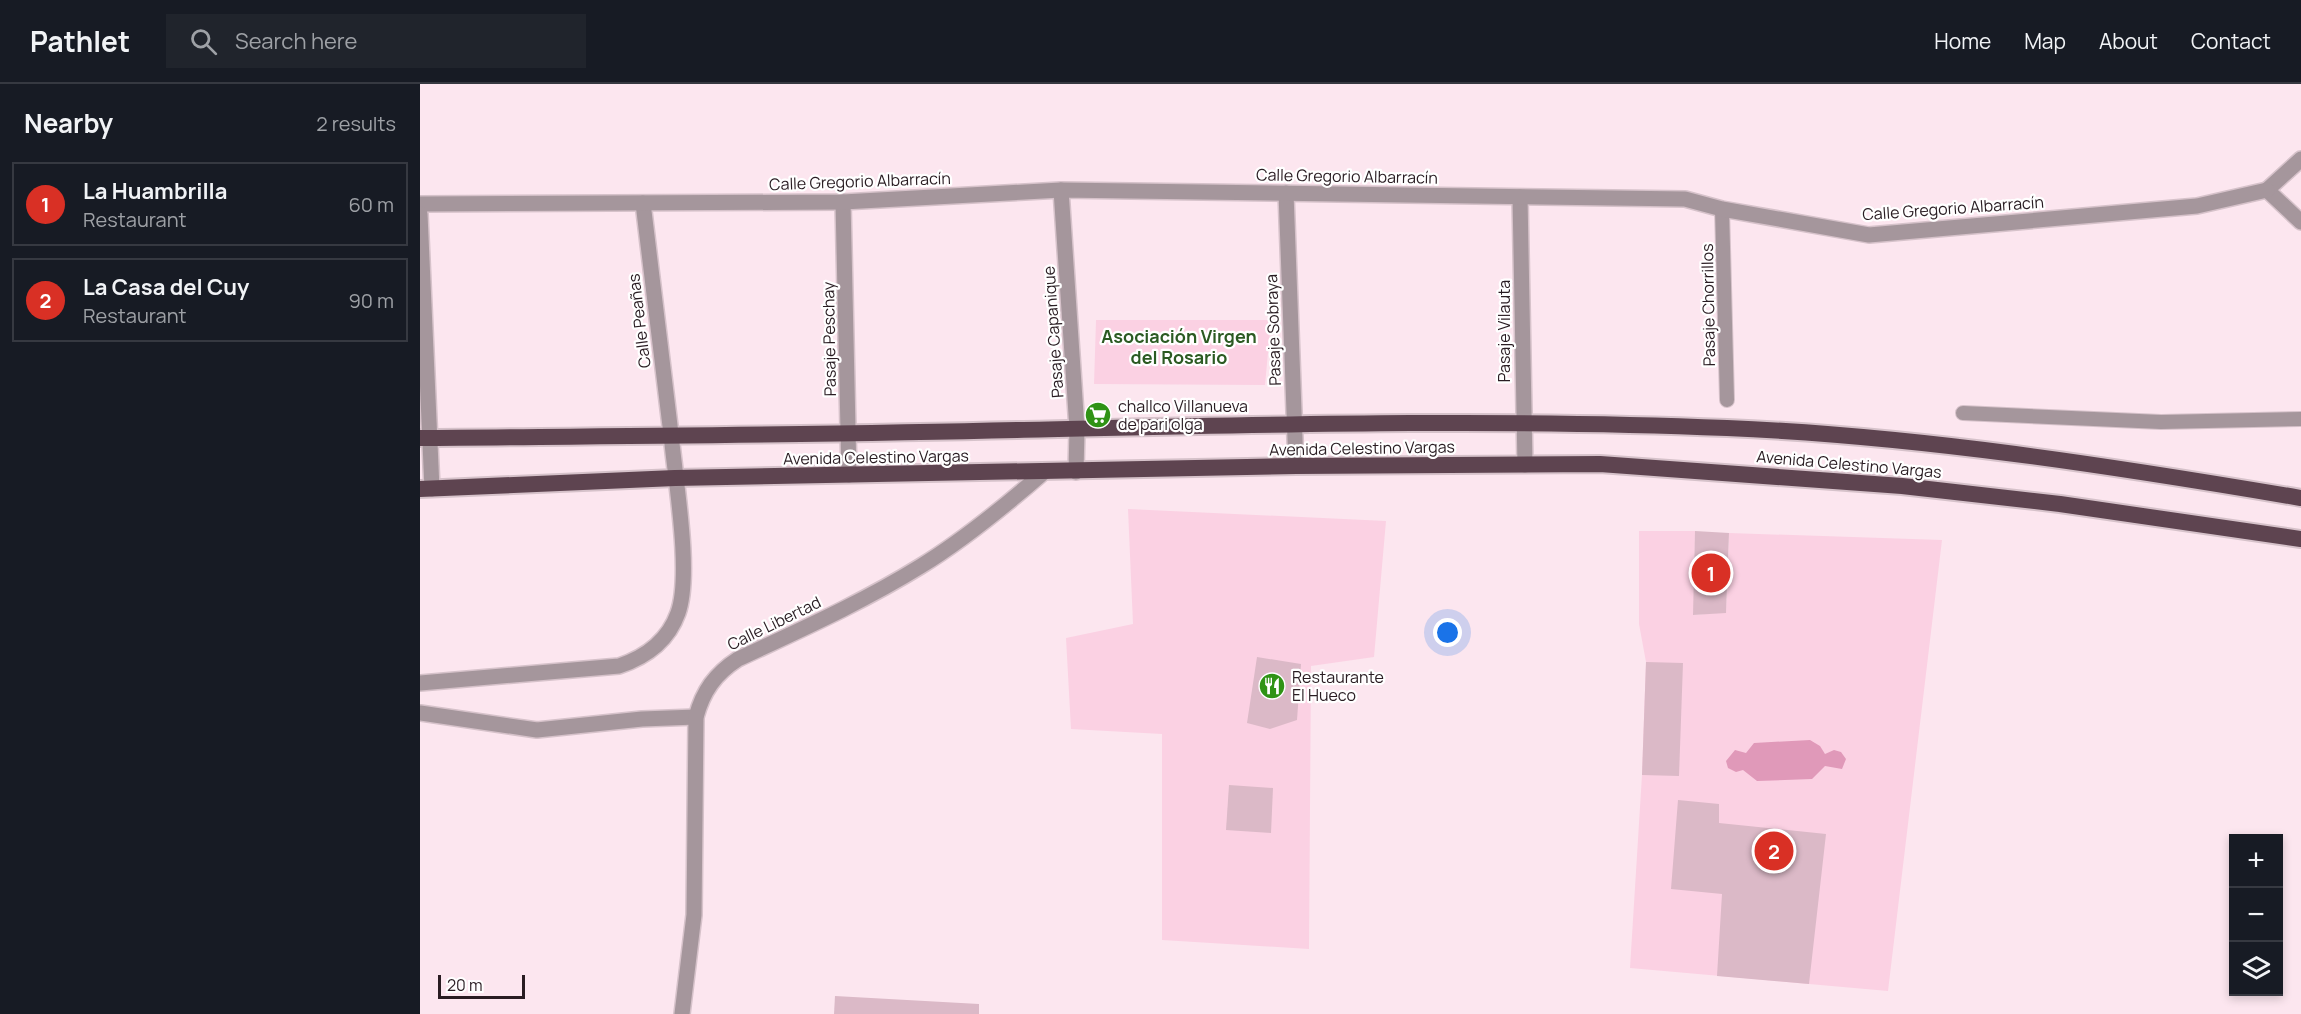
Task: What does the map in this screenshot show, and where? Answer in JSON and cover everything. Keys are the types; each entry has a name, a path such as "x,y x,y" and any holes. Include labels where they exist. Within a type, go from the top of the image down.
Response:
{"highway":[{"name":"Avenida Celestino Vargas","path":"425,438 849,434 1294,423 1730,428 1889,440 2148,472 2301,498"},
{"name":"Avenida Celestino Vargas","path":"426,489 675,478 1296,466 1611,465 1902,486 2061,504 2301,539"}],"street":[{"path":"2301,159 2267,190 2301,222"},
{"name":"Calle Gregorio Albarracín","path":"420,204 843,202 1061,190 1685,200 1722,209 1869,235 2197,206 2267,190"},
{"name":"Pasaje Capanique","path":"1061,190 1077,429 1076,472"},
{"name":"Pasaje Sobraya","path":"1286,193 1296,466"},
{"name":"Pasaje Vilauta","path":"1520,197 1522,425 1525,465"},
{"name":"Pasaje Peschay","path":"843,202 849,475"},
{"name":"Calle Peañas","path":"420,682 619,666 649,652 671,627 679,611 682,594 682,540 643,203"},
{"path":"420,214 426,489"},
{"name":"Calle Libertad","path":"682,1014 694,915 696,717 707,688 726,667 922,566 973,531 1044,472"},
{"path":"420,713 537,730 642,718 696,717"}],"lane":[{"name":"Pasaje Chorrillos","path":"1722,209 1727,400"},
{"path":"1963,413 2161,422 2301,419"}],"shaded area":[{"path":"1096,320 1271,320 1265,385 1094,384"},
{"path":"1128,509 1386,521 1374,657 1311,666 1309,949 1162,940 1162,734 1071,729 1066,638 1133,624"},
{"path":"1639,531 1695,531 1694,615 1726,612 1729,533 1942,540 1888,991 1630,968 1642,775 1646,662 1639,624"},
{"path":"1810,740 1820,746 1825,754 1834,750 1841,752 1846,759 1842,769 1825,766 1812,779 1757,781 1743,770 1736,772 1728,768 1726,761 1735,750 1746,753 1754,743"}],"building":[{"path":"1695,531 1729,533 1726,613 1693,615"},
{"path":"1257,657 1301,664 1297,720 1270,729 1247,723"},
{"path":"1646,662 1683,663 1679,776 1642,775"},
{"path":"1229,785 1273,788 1271,833 1226,830"},
{"path":"1678,800 1719,804 1719,823 1826,834 1809,984 1717,976 1722,894 1671,889"},
{"path":"835,996 979,1004 979,1014 834,1014"}],"place":[{"name":"challco Villanueva de pari olga","path":"1098,415"},
{"name":"La Huambrilla","path":"1711,573"},
{"name":"Restaurante El Hueco","path":"1272,686"},
{"name":"La Casa del Cuy","path":"1774,851"}],"district":[{"name":"Asociación Virgen del Rosario","path":"1179,347"}]}
